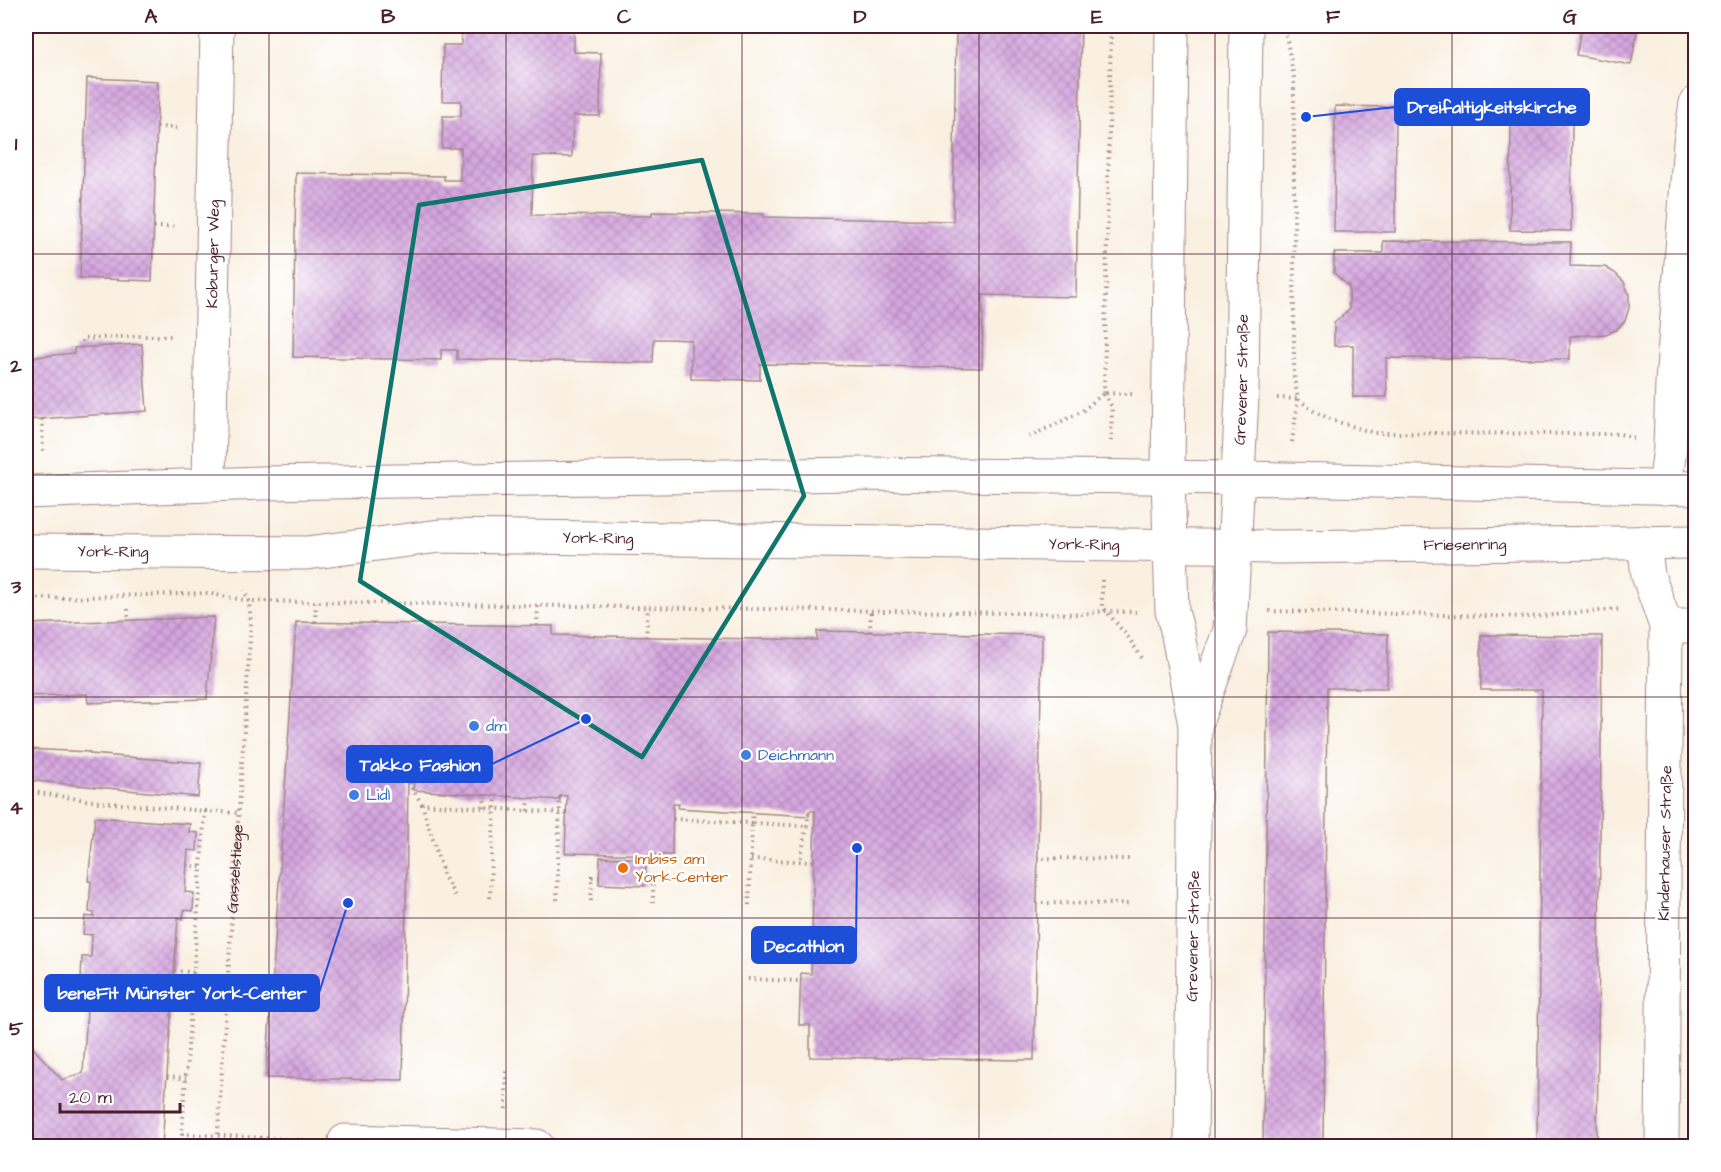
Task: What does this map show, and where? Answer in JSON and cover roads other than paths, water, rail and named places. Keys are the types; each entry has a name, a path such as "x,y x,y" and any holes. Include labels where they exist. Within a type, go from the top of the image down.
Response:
{"main road":[{"name":"Koburger Weg","path":"209,484 217,26"},
{"name":"Grevener Straße","path":"1172,26 1168,477 1172,611 1195,725 1191,1146"},
{"name":"Grevener Straße","path":"1195,725 1230,630 1243,387 1246,26"},
{"path":"26,492 209,484 860,474 1239,478 1680,488 1670,447 1672,383 1695,103"},
{"name":"York-Ring","path":"26,551 308,553 440,536 1170,546"},
{"name":"Kinderhauser Straße","path":"1644,542 1648,575 1656,593 1681,626 1662,1146"},
{"name":"Friesenring","path":"1170,546 1695,542"},
{"path":"345,1141 537,1146"}],"place":[{"name":"Dreifaltigkeitskirche","path":"1306,117"},
{"name":"Takko Fashion","path":"586,719"},
{"name":"dm","path":"474,726"},
{"name":"Deichmann","path":"746,755"},
{"name":"Lidl","path":"354,795"},
{"name":"Decathlon","path":"857,848"},
{"name":"Imbiss am York-Center","path":"623,868"},
{"name":"beneFit Münster York-Center","path":"348,903"}]}
